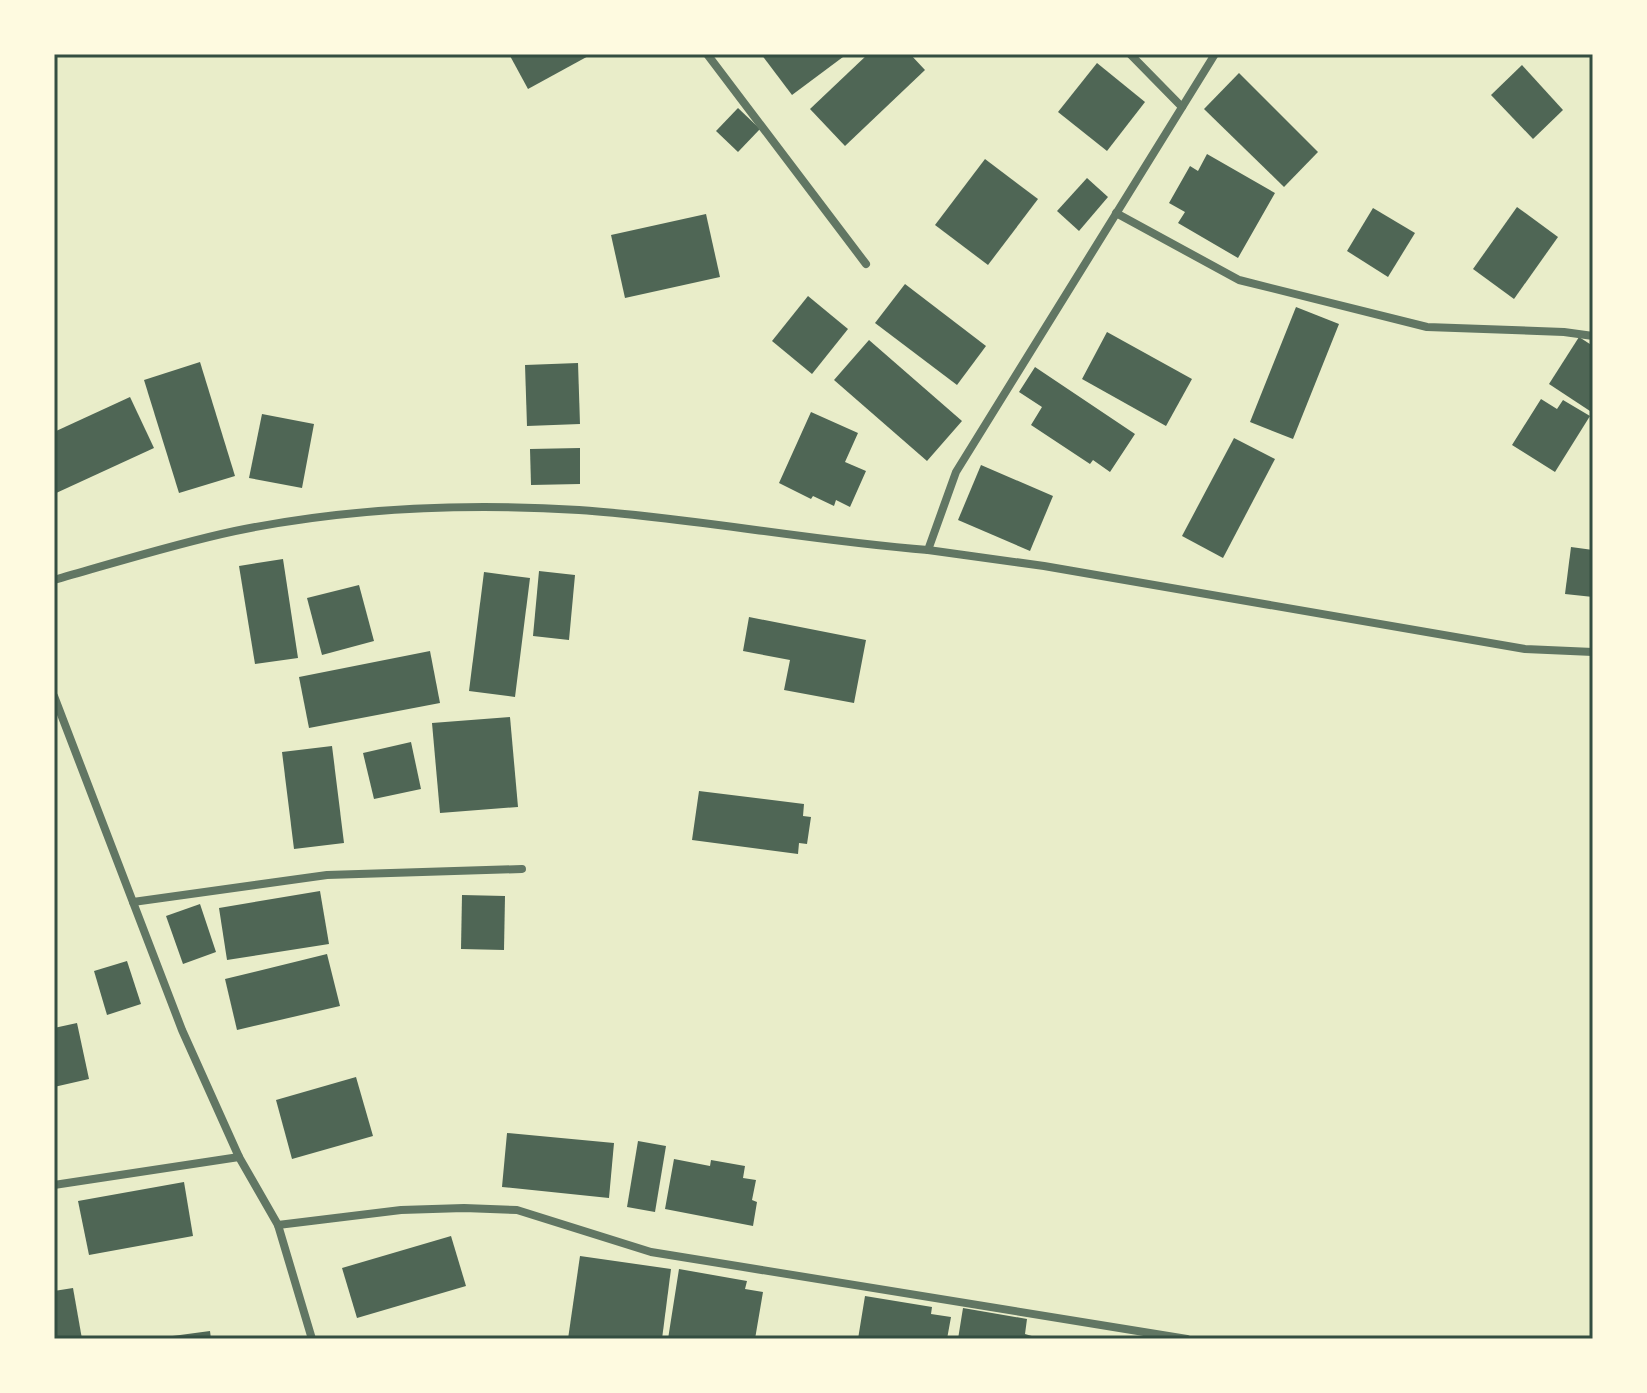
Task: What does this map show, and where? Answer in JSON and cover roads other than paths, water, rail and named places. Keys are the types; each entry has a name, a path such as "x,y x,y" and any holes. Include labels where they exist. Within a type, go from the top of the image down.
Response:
{"street":[{"path":"707,54 866,264"},
{"path":"1130,54 1182,107"},
{"path":"928,550 956,472 1215,54"},
{"path":"1116,213 1239,280 1427,327 1564,332 1593,336"},
{"path":"54,580 188,542 350,513 463,508 579,510 1044,566 1525,649 1593,652"},
{"path":"54,696 182,1030 239,1157 278,1225 312,1339"},
{"path":"133,902 327,875 522,869"},
{"path":"54,1185 239,1157"},
{"path":"278,1225 401,1210 517,1210 651,1252 1187,1339"}]}
